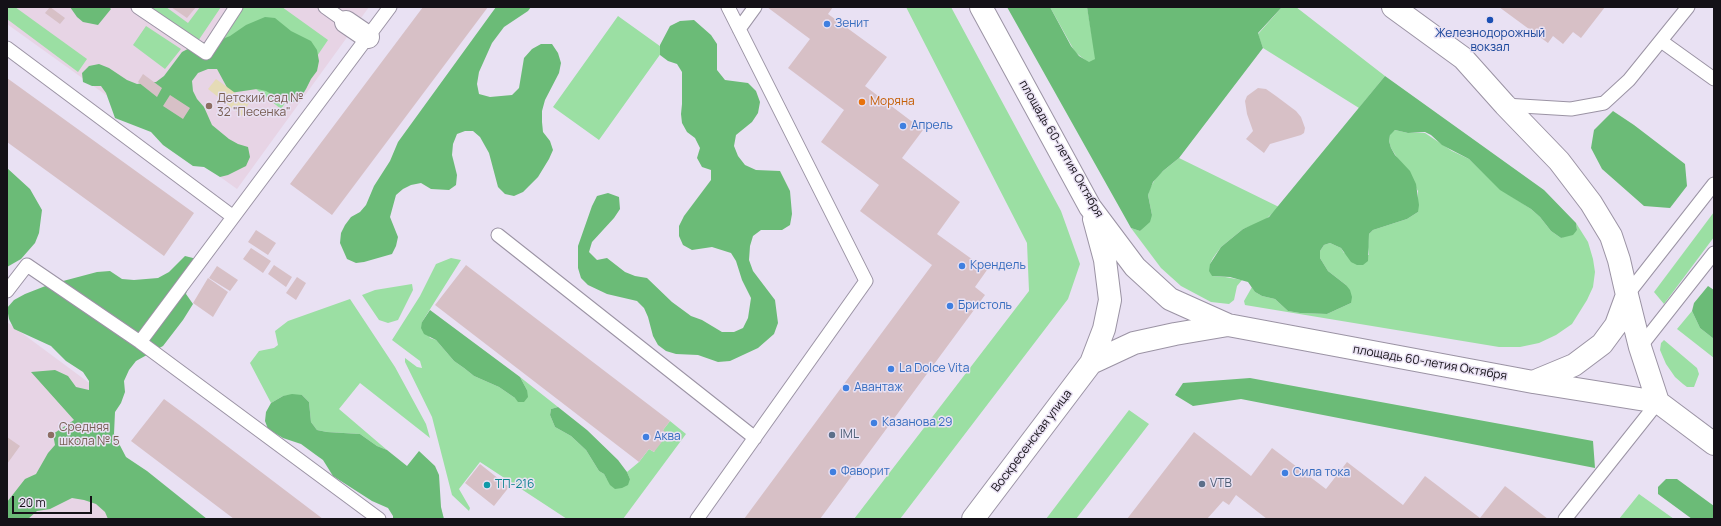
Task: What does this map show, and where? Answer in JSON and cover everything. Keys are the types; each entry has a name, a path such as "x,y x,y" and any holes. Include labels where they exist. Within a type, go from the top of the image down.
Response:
{"main road":[{"name":"площадь 60-летия Октября","path":"981,7 1090,207 1135,267 1170,299 1228,326 1533,382 1658,402"},
{"path":"1393,7 1463,58 1559,161 1591,203 1611,236 1619,260 1640,347 1658,402 1714,444"},
{"path":"346,22 368,36"},
{"name":"Воскресенская улица","path":"973,519 1091,363 1104,330 1110,300 1105,260 1090,207"},
{"path":"1533,382 1574,365 1602,344 1616,325 1627,295"},
{"name":"Воскресенская улица","path":"1091,363 1134,343 1175,334 1228,326"}],"lane":[{"path":"138,7 206,53 236,7"},
{"path":"325,7 346,22"},
{"path":"140,342 232,216 390,7"},
{"path":"697,519 866,282 728,7"},
{"path":"739,29 755,7"},
{"path":"1506,105 1571,109 1604,103 1629,80 1688,7"},
{"path":"1661,41 1714,80"},
{"path":"7,48 232,216"},
{"path":"1627,295 1714,184"},
{"path":"498,235 755,438"},
{"path":"1640,347 1714,253"},
{"path":"7,291 27,265 140,342 379,519"},
{"path":"1565,519 1658,402"}],"shaded area":[{"name":"Детский сад № 32 \"Песенка\"","path":"7,7 369,7 237,189 7,24"},
{"name":"Средняя школа № 5","path":"7,322 119,405 73,465 144,519 7,519"}],"green space":[{"path":"7,7 15,7 87,59 78,72 7,19"},
{"path":"70,7 109,7 111,9 98,25 83,22 77,17"},
{"path":"150,7 166,7 188,23 200,7 221,7 198,41"},
{"path":"243,7 282,7 328,40 281,109 212,54"},
{"path":"496,7 531,7 528,11 504,27 492,43 479,72 477,84 479,94 490,97 512,95 519,88 524,58 532,49 541,44 552,44 558,53 561,63 559,73 545,100 542,111 543,132 550,141 553,150 549,159 538,177 523,192 514,196 505,194 498,187 489,153 480,137 473,131 465,131 457,134 453,144 452,155 457,175 456,185 449,190 431,189 421,183 411,185 403,189 396,195 390,217 398,237 392,254 356,263 347,259 340,243 341,233 345,225 351,217 360,212 366,205 374,186 390,161 398,142"},
{"path":"906,7 951,7 1061,211 1080,264 1068,299 900,519 854,519 1029,291 1027,243"},
{"path":"1007,7 1050,7 1071,46 1079,56 1089,62 1095,59 1087,7 1282,7 1258,33 1263,48 1179,158 1163,171 1153,182 1148,195 1152,215 1150,222 1140,231 1131,228"},
{"path":"1050,7 1087,7 1096,59 1089,63 1075,52"},
{"path":"1282,7 1296,7 1385,76 1359,108 1263,48 1258,34"},
{"path":"618,16 664,49 599,140 553,107"},
{"path":"265,17 275,18 291,31 311,41 317,50 319,61 317,71 301,97 293,102 282,100 266,91 257,89 230,93 217,69 208,69 198,73 192,81 193,91 197,99 204,107 212,125 229,139 248,147 250,157 246,166 228,175 220,177 204,167 193,166 163,145 151,132 115,118 106,93 101,86 92,86 83,82 82,73 89,66 99,64 137,84 156,82 164,76 182,52 199,43 220,40 230,36 246,25"},
{"path":"694,20 711,35 717,44 717,70 725,80 748,83 756,91 760,102 758,113 752,122 736,135 734,146 738,156 745,165 756,170 780,171 790,191 792,214 790,225 782,230 761,230 753,236 750,246 749,260 753,271 775,300 778,323 774,334 758,348 730,361 718,362 698,355 676,354 666,351 658,345 653,336 644,308 637,301 607,294 588,285 581,278 578,268 578,246 592,206 597,196 608,193 619,197 620,209 614,218 592,242 589,252 597,260 607,258 625,272 635,276 647,278 672,302 691,316 702,320 722,332 734,332 743,328 748,318 751,298 742,280 736,261 731,253 712,247 692,250 683,245 679,236 679,226 684,216 711,180 711,170 702,167 697,158 700,148 695,138 687,132 682,123 682,72 677,64 668,61 660,55 660,45 670,26 680,21"},
{"path":"146,26 181,49 165,69 133,45"},
{"path":"1385,76 1544,190 1576,223 1577,230 1573,235 1561,238 1551,231 1540,217 1531,209 1500,190 1469,159 1442,145 1431,135 1425,132 1408,133 1395,130 1390,135 1389,141 1395,155 1410,171 1416,184 1419,205 1418,212 1407,219 1373,230 1369,234 1368,261 1363,265 1357,265 1351,262 1341,248 1330,243 1324,245 1320,251 1320,258 1328,271 1350,290 1352,297 1351,303 1327,314 1288,311 1275,299 1262,296 1255,292 1248,282 1230,277 1212,276 1209,271 1210,264 1221,247 1243,229 1269,217"},
{"path":"1613,111 1685,164 1687,186 1670,208 1644,206 1602,169 1591,148 1594,130"},
{"path":"1395,130 1408,133 1425,133 1452,151 1469,159 1500,189 1531,209 1540,217 1551,231 1561,238 1577,230 1576,223 1588,242 1595,272 1593,287 1572,324 1556,335 1539,343 1520,347 1499,347 1245,305 1244,301 1252,287 1255,292 1262,296 1275,299 1288,311 1300,313 1327,314 1351,303 1346,285 1328,271 1320,258 1320,251 1324,245 1330,243 1341,248 1344,253 1369,255 1369,234 1373,230 1407,219 1418,212 1418,191 1391,148 1389,141 1390,134"},
{"path":"1179,158 1279,207 1264,221 1243,229 1221,247 1213,258 1210,264 1212,276 1242,280 1237,286 1234,300 1229,304 1211,302 1181,286 1161,268 1131,228 1140,231 1152,215 1148,195 1150,188 1157,176"},
{"path":"7,168 30,189 42,210 39,233 35,243 21,259 7,267"},
{"path":"1714,212 1714,237 1664,304 1654,292"},
{"path":"185,256 197,259 186,294 193,304 163,346 136,361 129,370 124,381 125,392 121,403 115,412 114,434 126,457 147,471 207,519 108,519 105,512 96,504 72,498 50,509 37,511 28,519 7,519 7,502 25,479 36,474 48,453 55,445 53,434 74,420 31,372 55,370 68,376 76,387 89,390 89,381 83,372 66,361 51,346 14,329 9,319 7,308 14,300 25,294 48,285 97,272 110,271 122,279 134,280 158,278 169,272"},
{"path":"451,258 461,260 422,322 430,338 436,340 454,361 474,376 499,387 515,398 527,390 520,377 558,407 551,409 550,415 555,427 571,436 586,450 599,471 604,474 607,479 630,479 627,472 639,462 649,449 654,452 663,430 670,421 686,434 623,519 567,519 480,462 459,489 470,508 469,511 452,495 432,417 405,362 405,358 417,367 422,368 420,361 392,340 420,296 436,264"},
{"path":"412,284 413,290 398,320 388,323 379,320 362,295 375,290"},
{"path":"1708,286 1714,290 1714,339 1700,328 1692,311 1694,303"},
{"path":"350,299 395,367 426,424 430,438 360,383 339,409 387,450 377,446 360,434 317,430 311,422 309,402 302,395 283,396 271,403 250,363 259,351 274,348 278,345 275,331 288,321"},
{"path":"430,310 520,377 527,390 528,397 524,402 518,402 515,398 499,387 474,376 454,361 436,340 424,334 421,328 422,322"},
{"path":"1692,311 1700,328 1714,339 1714,358 1677,329"},
{"path":"1664,340 1697,368 1699,374 1694,387 1687,387 1683,384 1675,377 1666,364 1660,350 1661,343"},
{"path":"1250,378 1593,441 1595,468 1241,399 1193,406 1175,395 1183,383"},
{"path":"292,394 302,395 309,402 311,422 317,430 360,434 377,446 387,450 407,466 419,451 435,466 439,475 441,507 444,519 393,519 393,516 388,508 372,501 333,476 323,460 301,444 283,438 268,429 265,421 266,412 271,403 283,396"},
{"path":"558,407 587,430 618,460 627,472 630,479 628,485 615,489 610,485 604,474 599,471 586,450 571,436 555,427 550,415 551,409"},
{"path":"1129,410 1149,424 1076,519 1046,519"},
{"path":"1666,479 1677,479 1714,506 1714,519 1692,519 1658,494 1658,487"},
{"path":"1639,494 1674,519 1619,519"}],"sand":[{"path":"216,79 249,103 242,116 208,89"}],"building":[{"path":"50,7 65,18 60,24 45,13"},
{"path":"171,7 196,7 187,18"},
{"path":"423,7 488,7 332,215 290,184"},
{"path":"767,7 833,7 828,14 887,57 865,86 923,130 902,158 960,202 937,234 987,270 975,287 985,295 820,519 744,519 932,265 860,211 879,185 821,142 844,110 788,68 810,39"},
{"path":"1499,7 1605,7 1581,38 1573,32 1563,44 1553,36 1548,43"},
{"path":"143,74 162,88 157,97 138,82"},
{"path":"7,78 194,213 164,256 7,142"},
{"path":"1258,88 1266,89 1296,111 1301,117 1305,128 1304,133 1301,135 1270,144 1264,153 1246,139 1253,131 1247,114 1245,101 1247,96"},
{"path":"170,95 190,108 183,119 163,106"},
{"path":"256,230 276,243 268,255 248,242"},
{"path":"251,248 271,261 263,273 243,259"},
{"path":"274,265 292,277 286,287 268,274"},
{"path":"466,265 670,421 663,430 668,434 654,452 649,449 639,462 435,305"},
{"path":"217,266 238,280 230,291 209,278"},
{"path":"297,277 306,283 296,300 286,293"},
{"path":"208,278 228,292 213,317 193,303"},
{"path":"164,399 323,519 234,519 131,441"},
{"path":"1194,432 1251,476 1272,448 1326,489 1347,462 1403,505 1425,476 1480,518 1505,486 1548,519 1267,519 1236,495 1229,505 1223,501 1207,519 1127,519"},
{"path":"7,437 20,446 7,464"},
{"name":"ТП-216","path":"480,464 509,487 494,506 465,483"}],"place":[{"name":"Железнодорожный вокзал","path":"1490,20"},
{"name":"Зенит","path":"827,24"},
{"name":"Моряна","path":"862,102"},
{"name":"Детский сад № 32 \"Песенка\"","path":"209,106"},
{"name":"Апрель","path":"903,126"},
{"name":"Крендель","path":"962,266"},
{"name":"Бристоль","path":"950,306"},
{"name":"La Dolce Vita","path":"891,369"},
{"name":"Авантаж","path":"846,388"},
{"name":"Казанова 29","path":"874,423"},
{"name":"Средняя школа № 5","path":"51,435"},
{"name":"IML","path":"832,435"},
{"name":"Аква","path":"646,437"},
{"name":"Фаворит","path":"833,472"},
{"name":"Сила тока","path":"1285,473"},
{"name":"VTB","path":"1202,484"},
{"name":"ТП-216","path":"487,485"}]}
